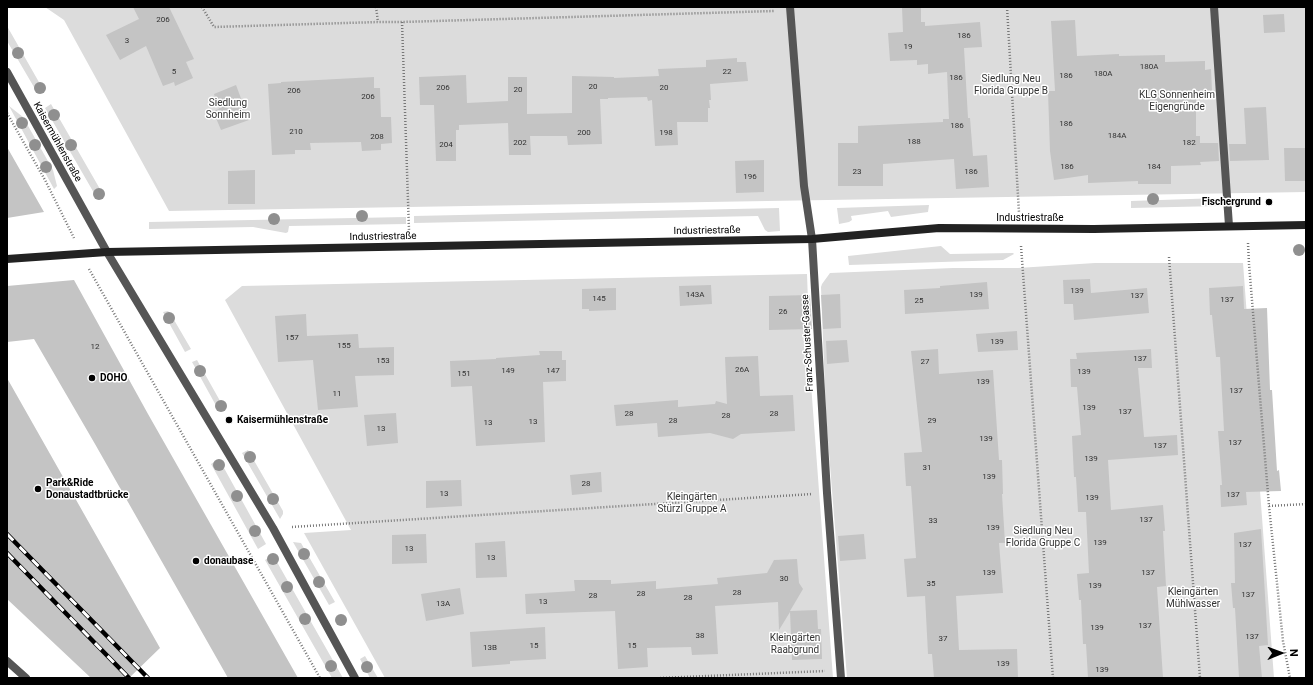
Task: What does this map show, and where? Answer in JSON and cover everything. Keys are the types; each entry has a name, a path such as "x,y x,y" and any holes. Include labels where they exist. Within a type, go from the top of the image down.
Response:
{"street":[{"path":"1214,7 1229,226"},
{"name":"Franz-Schuster-Gasse","path":"790,9 804,186 812,239 827,493 840,674"},
{"name":"Kaisermühlenstraße","path":"7,72 107,252 273,528 356,678"},
{"name":"Industriestraße","path":"7,259 107,252 812,239 939,228 1094,229 1306,225"},
{"path":"7,661 26,678"}],"path":[{"path":"202,7 214,27 790,9"},
{"path":"376,7 378,22"},
{"path":"1006,7 1052,678"},
{"path":"402,22 409,246"},
{"path":"7,113 56,200 81,253"},
{"path":"1248,226 1249,271 1270,506 1283,640 1290,678"},
{"path":"1169,257 1200,678"},
{"path":"89,269 320,678"},
{"path":"273,528 827,493"},
{"path":"1270,506 1306,504"},
{"path":"660,678 840,674"}],"green space":[{"path":"45,7 1306,7 1306,192 169,211 64,20"},
{"path":"7,26 44,91 38,94 7,41"},
{"path":"51,104 104,196 98,200 45,108"},
{"path":"9,106 23,117 53,170 57,186 54,189"},
{"path":"1220,198 1221,203 1219,206 1131,208 1131,201"},
{"path":"929,205 928,212 891,217 888,211 851,216 852,220 849,222 839,224 837,208"},
{"path":"779,208 780,231 768,232 765,230 758,216 414,223 414,216"},
{"path":"406,217 406,224 289,226 288,232 286,233 253,227 149,229 149,222"},
{"path":"941,246 950,254 1014,254 1003,260 849,265 848,256"},
{"path":"1095,263 1243,263 1274,678 847,678 826,415 822,284 830,273 953,268 1018,268"},
{"path":"807,274 811,384 833,678 385,678 304,533 351,530 225,300 242,286"},
{"path":"168,311 191,349 185,352 163,312"},
{"path":"197,360 224,408 219,411 192,362"},
{"path":"248,450 283,511 280,519 242,453"},
{"path":"219,459 266,544 258,549 211,464"},
{"path":"293,542 301,543 335,602 329,605"},
{"path":"273,555 343,678 332,678 265,560"},
{"path":"365,656 378,678 370,678 360,659"}],"building":[{"path":"133,7 169,7 194,59 186,62 193,78 175,86 174,82 163,86 146,46 120,60 106,35 139,19"},
{"path":"902,7 921,7 921,22 925,22 925,26 980,22 982,47 964,48 968,118 970,118 973,156 987,155 989,187 956,189 954,159 883,164 883,186 838,186 838,143 858,143 858,126 943,122 943,119 949,119 947,72 928,74 928,64 917,65 917,60 890,61 888,33 903,32"},
{"path":"1284,14 1285,32 1264,33 1263,15"},
{"path":"1075,20 1077,56 1119,54 1119,56 1165,55 1165,62 1205,61 1205,70 1211,69 1212,91 1196,91 1196,136 1200,136 1200,143 1218,143 1219,161 1200,162 1201,165 1171,166 1171,184 1138,184 1138,181 1088,183 1088,175 1054,180 1050,151 1048,91 1055,91 1051,21"},
{"path":"737,58 737,62 746,62 748,81 710,84 711,100 709,100 710,108 708,108 708,122 677,122 678,145 655,146 652,100 648,101 647,97 608,98 600,99 602,144 568,145 567,136 530,136 531,155 509,155 508,123 459,125 459,130 456,130 456,161 436,161 434,105 420,105 419,77 466,75 467,103 508,101 508,77 527,77 527,114 572,113 572,76 614,78 659,76 658,69 706,67 706,60"},
{"path":"374,77 374,88 380,88 381,117 391,117 392,143 381,144 381,150 362,151 361,142 310,143 311,150 295,150 295,154 272,155 268,84"},
{"path":"236,85 249,120 221,130 213,111 219,109 214,94"},
{"path":"1266,107 1269,160 1230,161 1229,144 1246,144 1244,108"},
{"path":"7,147 44,212 7,218"},
{"path":"1284,148 1306,148 1306,181 1285,181"},
{"path":"764,160 764,192 736,193 735,161"},
{"path":"255,170 255,204 228,204 228,171"},
{"path":"1090,279 1091,293 1147,288 1149,313 1074,320 1073,304 1064,304 1063,280"},
{"name":"donaubase","path":"74,280 148,414 298,678 228,678 34,339 7,342 7,286"},
{"path":"987,282 989,309 905,314 904,290 940,288 940,286"},
{"path":"711,285 712,304 680,306 679,286"},
{"path":"1243,286 1244,309 1267,308 1270,390 1272,390 1277,471 1279,470 1281,491 1246,492 1247,505 1221,507 1220,485 1222,485 1218,431 1224,431 1220,357 1216,357 1212,315 1210,315 1209,288"},
{"path":"616,288 616,310 589,311 589,309 582,309 582,289"},
{"path":"840,294 841,328 823,329 821,295"},
{"path":"810,295 812,329 769,330 769,296"},
{"path":"306,314 307,336 358,334 359,348 394,347 394,375 355,376 358,407 318,410 313,360 278,362 275,316"},
{"path":"1017,331 1018,350 978,352 976,334"},
{"path":"847,340 849,362 827,364 826,341"},
{"path":"938,349 939,374 993,370 999,460 1002,460 1002,494 1005,543 999,543 1003,593 956,596 959,650 1017,649 1018,678 934,678 932,654 928,654 925,596 907,597 904,559 916,558 911,486 906,486 904,453 922,452 911,351"},
{"path":"1151,349 1152,368 1138,368 1144,437 1177,435 1178,455 1108,460 1111,510 1163,505 1166,586 1157,587 1163,678 1088,678 1086,644 1083,644 1081,600 1079,600 1077,574 1089,573 1086,512 1078,512 1076,477 1074,477 1072,436 1081,435 1077,387 1071,387 1070,359 1077,359 1076,353"},
{"path":"539,351 562,351 562,360 566,360 566,381 543,382 545,442 476,446 472,386 451,387 450,361 540,355"},
{"path":"758,356 760,396 793,395 795,431 741,434 733,439 710,433 658,437 657,423 616,426 614,405 678,400 678,407 715,404 716,401 727,404 725,357"},
{"name":"Park&Ride Donaustadtbrücke","path":"7,378 160,648 129,678 91,678 7,599"},
{"path":"396,413 398,443 367,446 364,415"},
{"path":"601,472 602,492 572,495 570,475"},
{"path":"461,480 462,506 426,508 426,481"},
{"path":"1261,529 1268,645 1259,646 1262,678 1239,678 1235,608 1233,608 1231,583 1235,583 1234,533"},
{"path":"426,534 427,563 392,564 392,535"},
{"path":"864,534 866,559 840,561 838,536"},
{"path":"505,541 507,577 476,578 475,543"},
{"path":"797,559 799,583 803,589 790,611 817,610 818,629 821,629 822,659 792,660 790,612 779,630 778,602 715,606 718,654 692,655 691,647 647,648 648,667 618,669 615,611 526,614 525,594 575,591 574,580 611,580 611,584 656,581 656,589 718,584 717,578 767,573 774,560"},
{"path":"460,588 464,614 426,621 421,594"},
{"path":"545,627 546,659 510,661 510,664 472,667 470,632"}],"railway":[{"path":"7,534 148,678"},
{"path":"7,553 129,678"}],"place":[{"name":"Fischergrund","path":"1269,202"},
{"name":"DOHO","path":"92,378"},
{"name":"Kaisermühlenstraße","path":"229,420"},
{"name":"Park&Ride Donaustadtbrücke","path":"38,489"},
{"name":"donaubase","path":"196,561"}],"park label":[{"name":"Siedlung Neu Florida Gruppe B","path":"1011,84"},
{"name":"KLG Sonnenheim Eigengründe","path":"1177,100"},
{"name":"Siedlung Sonnheim","path":"228,108"},
{"name":"Kleingärten Stürzl Gruppe A","path":"692,502"},
{"name":"Siedlung Neu Florida Gruppe C","path":"1043,536"},
{"name":"Kleingärten Mühlwasser","path":"1193,598"},
{"name":"Kleingärten Raabgrund","path":"795,644"}]}
